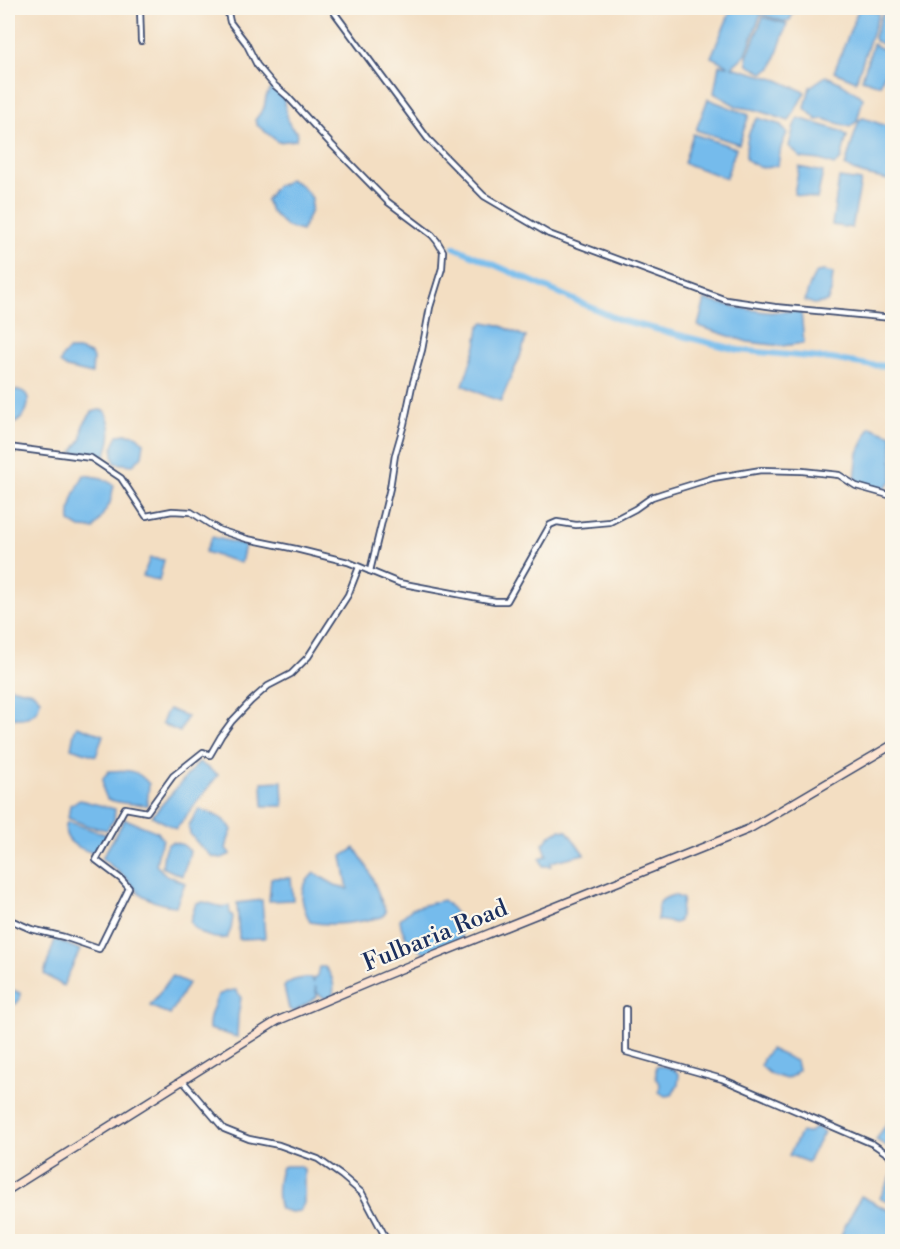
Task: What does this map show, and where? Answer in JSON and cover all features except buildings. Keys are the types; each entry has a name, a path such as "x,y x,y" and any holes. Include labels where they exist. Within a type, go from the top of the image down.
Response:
{"main road":[{"name":"Fulbaria Road","path":"8,1190 277,1021 749,829 892,745"}],"street":[{"path":"140,8 141,41"},
{"path":"227,8 230,22 246,43 257,65 273,84 388,202 432,235 443,251 442,268 430,307 370,572"},
{"path":"331,8 428,139 484,196 549,234 726,300 892,318"},
{"path":"8,447 91,458 121,478 146,516 172,511 191,512 219,530 247,539 348,562 399,583 507,601 550,525 557,522 576,525 610,522 652,497 713,478 761,470 802,471 839,475 856,486 892,496"},
{"path":"8,918 30,929 99,949 129,888 96,860 125,808 147,812 173,776 203,752 210,755 232,721 251,701 268,686 291,674 308,657 348,596 359,567"},
{"path":"626,1009 626,1052 722,1079 873,1144 892,1157"},
{"path":"182,1080 225,1129 249,1139 279,1145 318,1159 342,1176 362,1193 388,1242"}],"water":[{"path":"732,8 795,8 790,20 785,22 761,14 746,54 732,67 778,80 805,92 789,121 757,110 738,107 714,93 719,65 729,66 711,57"},
{"path":"859,8 879,13 856,81 834,72"},
{"path":"882,14 892,18 892,48 875,41 874,37"},
{"path":"763,17 787,24 772,68 763,73 748,65 747,57"},
{"path":"873,44 892,54 880,85 862,79"},
{"path":"826,76 843,84 863,98 857,121 850,127 824,119 817,120 805,108 810,87"},
{"path":"271,88 281,94 284,99 290,126 297,132 296,140 278,142 257,125 255,120 264,108"},
{"path":"708,99 749,115 739,144 696,130"},
{"path":"758,118 781,125 787,133 781,147 778,165 761,167 746,159 748,137 751,127"},
{"path":"798,118 841,131 847,136 841,159 834,165 820,160 801,158 789,146"},
{"path":"863,118 892,128 892,181 862,174 845,166 859,120"},
{"path":"693,134 736,148 726,178 684,163"},
{"path":"799,167 823,172 817,199 794,194"},
{"path":"839,178 861,181 852,228 832,225"},
{"path":"289,179 301,185 312,198 311,210 302,231 287,227 271,211 266,200 276,186"},
{"path":"817,272 833,273 831,292 827,302 814,304 805,301 815,275"},
{"path":"705,300 759,311 801,312 804,343 782,346 748,342 698,326"},
{"path":"484,322 499,325 526,337 501,401 463,385 476,346 479,327"},
{"path":"69,350 91,354 92,374 67,368 60,363"},
{"path":"14,390 26,393 28,404 27,410 13,424 8,419 8,395"},
{"path":"105,411 110,428 110,439 105,456 72,453 82,438 83,425 92,412"},
{"path":"870,427 892,435 892,480 885,488 875,489 855,480 858,453"},
{"path":"118,435 136,435 144,443 142,456 133,465 115,463 114,459 114,443"},
{"path":"84,475 102,478 114,485 110,503 94,529 80,528 70,522 71,503"},
{"path":"212,537 245,545 241,563 205,552"},
{"path":"150,558 164,560 159,581 143,576"},
{"path":"9,687 33,692 40,699 37,711 24,718 8,718"},
{"path":"169,709 187,717 180,732 162,724"},
{"path":"77,726 103,735 96,756 71,748"},
{"path":"199,762 218,775 176,829 152,816"},
{"path":"109,771 132,772 145,779 149,784 147,805 107,799 103,789 103,778"},
{"path":"282,781 283,806 263,806 262,782"},
{"path":"80,800 115,809 114,820 107,830 68,818 70,805"},
{"path":"199,809 218,816 230,826 232,830 226,849 231,854 222,858 213,857 190,834 189,825"},
{"path":"125,819 158,832 163,840 156,865 166,875 185,883 176,906 153,901 140,894 126,878 102,858"},
{"path":"67,822 107,835 101,847 93,853 72,843 66,834"},
{"path":"560,830 567,831 584,854 551,862 551,866 543,866 540,859 547,855 543,844 551,835"},
{"path":"172,842 183,845 190,851 182,876 162,867 164,852 167,845"},
{"path":"355,848 369,870 386,912 382,917 355,922 328,924 310,922 302,898 306,883 314,873 335,885 348,889 342,856"},
{"path":"271,878 291,878 293,900 269,901"},
{"path":"674,895 683,899 679,921 675,923 657,920 661,901"},
{"path":"262,900 265,938 239,939 237,903"},
{"path":"443,900 458,917 462,940 425,953 408,939 402,930 400,919 413,908"},
{"path":"204,902 222,907 229,906 233,917 227,938 206,935 190,922 196,903"},
{"path":"55,939 80,950 63,986 44,974"},
{"path":"319,967 325,967 329,973 333,984 333,995 326,999 318,994 315,986 317,997 294,1012 289,1009 284,987 289,982 300,979 311,978 314,983 313,979 317,976"},
{"path":"172,976 188,983 170,1015 150,1006"},
{"path":"8,988 20,993 20,999 16,1004 8,1003"},
{"path":"236,990 241,998 237,1037 209,1029 210,1016 218,995"},
{"path":"770,1049 796,1061 798,1070 794,1075 786,1079 770,1074 761,1066"},
{"path":"656,1066 675,1070 679,1075 678,1085 672,1095 665,1096 659,1092 660,1084 656,1079"},
{"path":"892,1117 892,1149 876,1140"},
{"path":"817,1127 824,1132 808,1162 789,1155 801,1132 807,1133"},
{"path":"299,1166 304,1169 304,1203 300,1211 291,1212 280,1209 278,1182 282,1167"},
{"path":"892,1174 892,1204 880,1198"},
{"path":"861,1196 892,1212 892,1241 839,1241"}],"waterway":[{"path":"454,247 620,320 738,350 892,366"}]}
